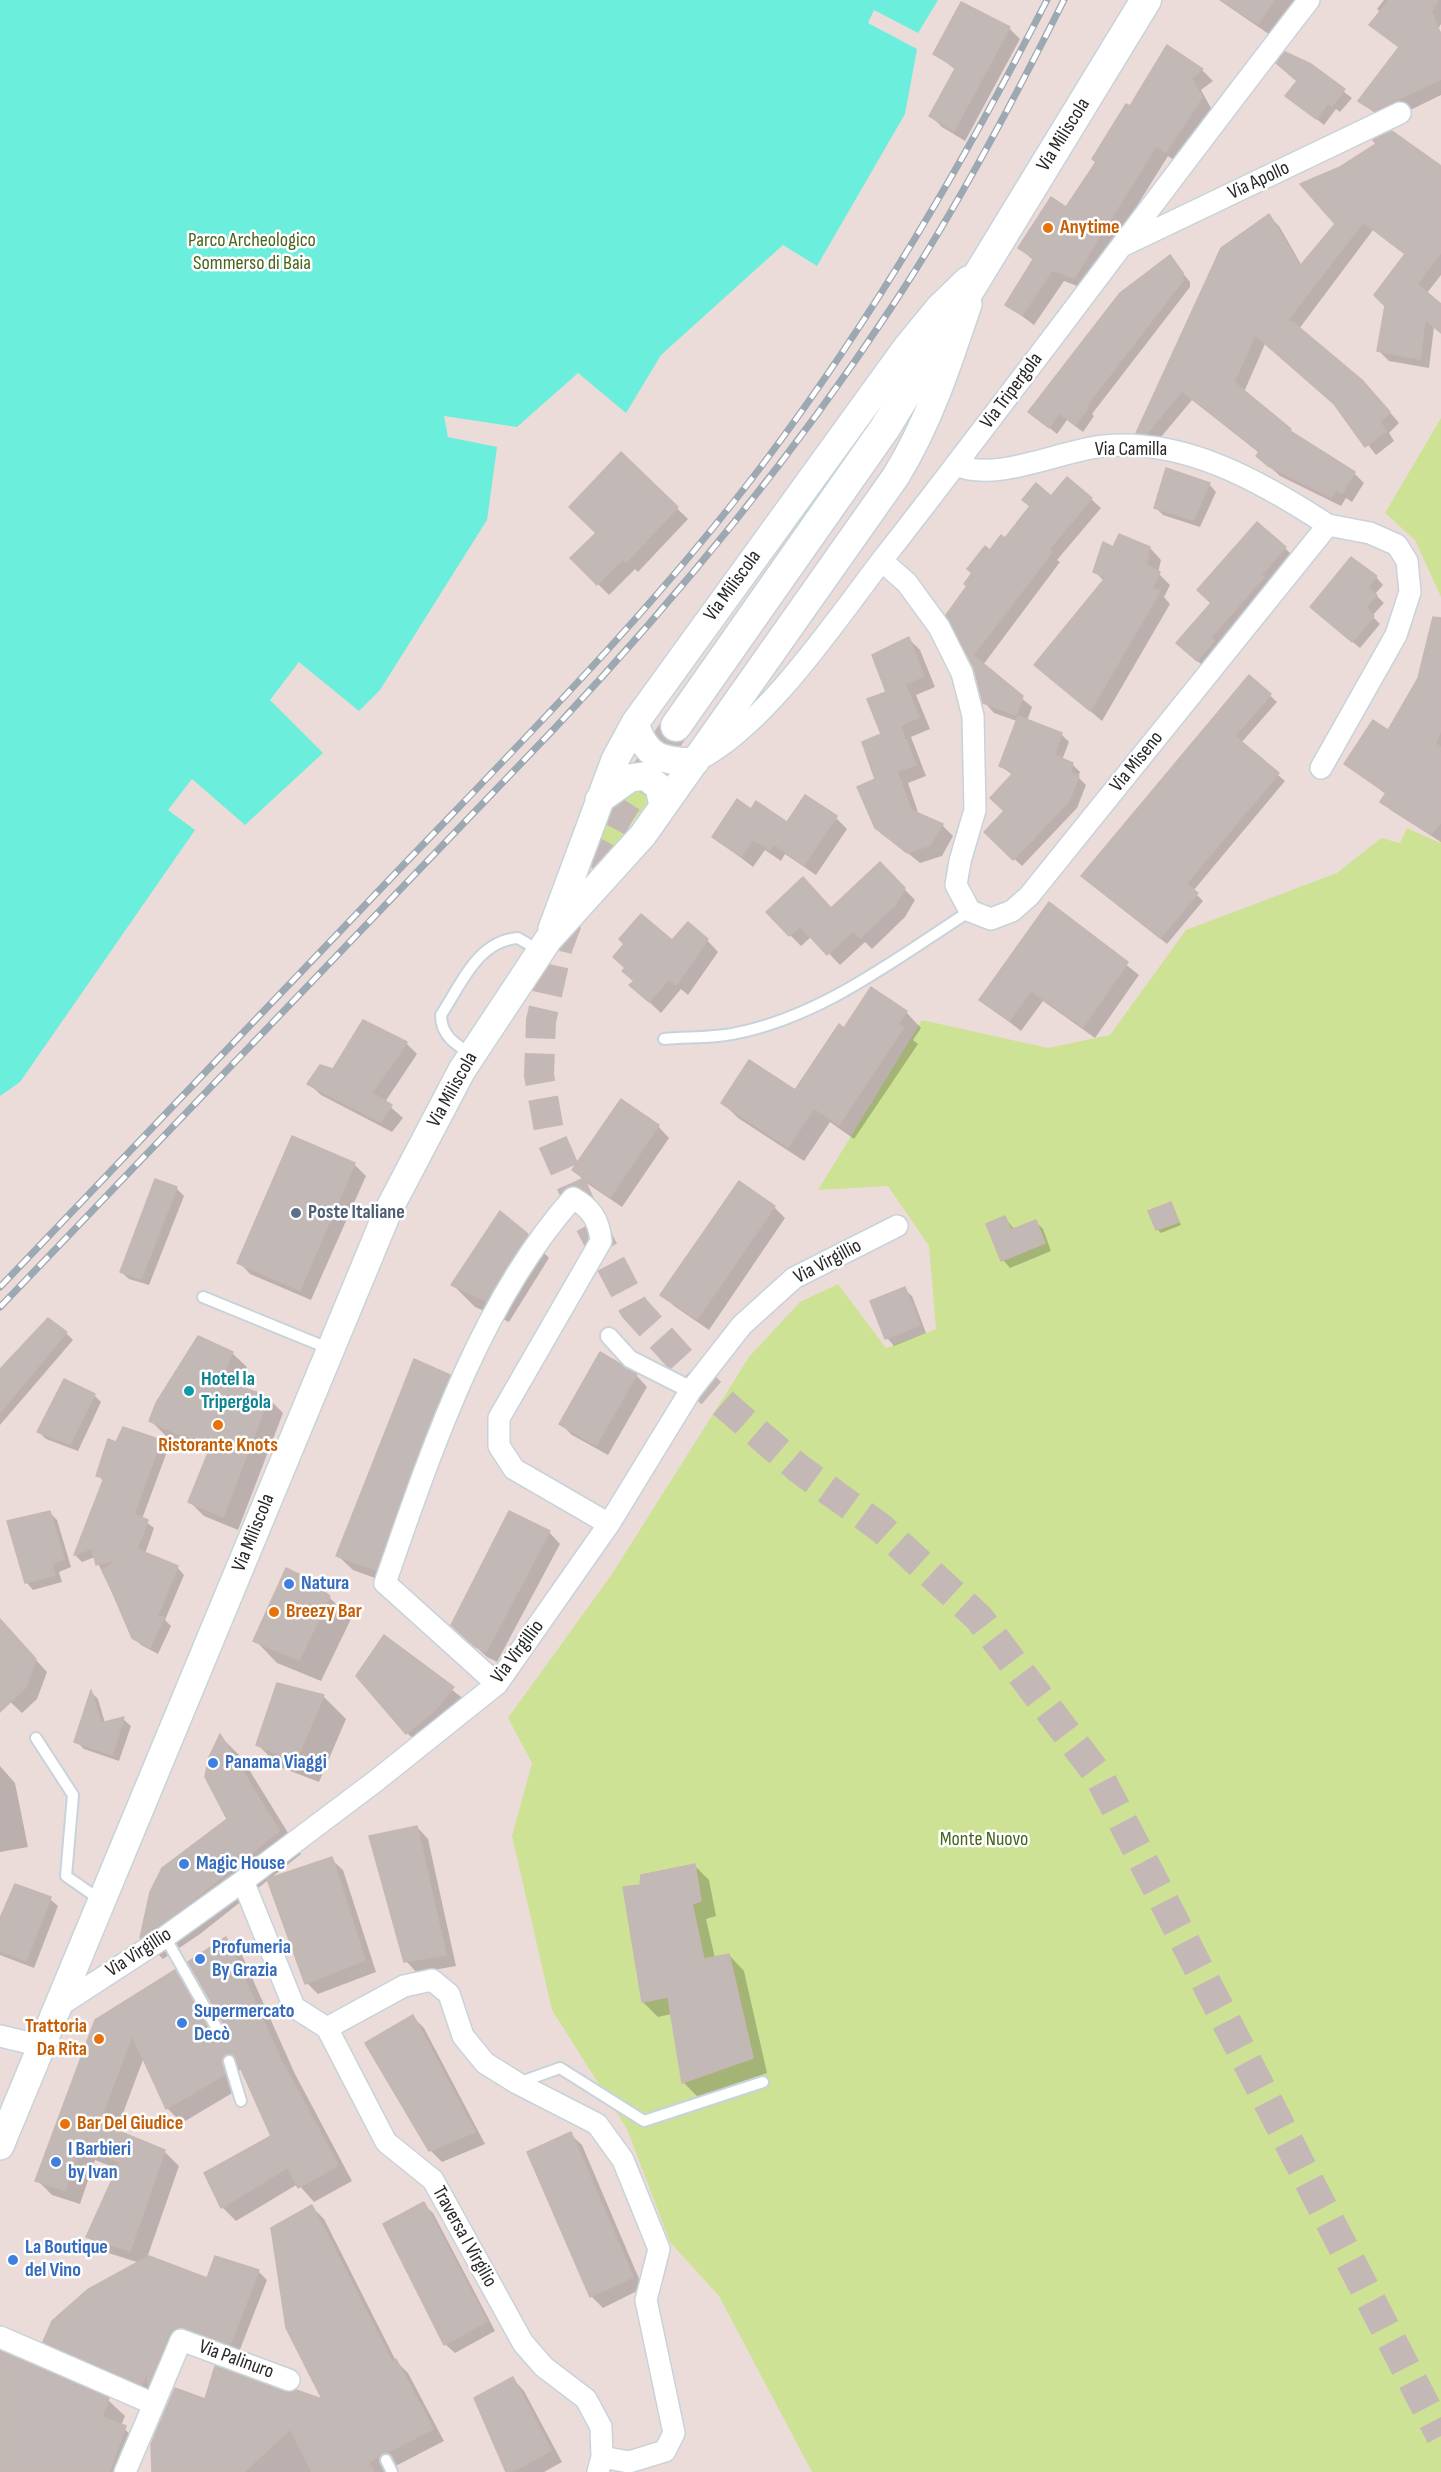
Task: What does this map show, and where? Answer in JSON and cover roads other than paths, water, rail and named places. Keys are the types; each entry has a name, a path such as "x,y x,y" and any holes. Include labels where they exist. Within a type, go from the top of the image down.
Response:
{"main road":[{"name":"Via Miliscola","path":"676,726 860,466 1146,0"}],"street":[{"name":"Via Tripergola","path":"695,762 730,740 777,694 956,465 1309,0"},
{"name":"Via Apollo","path":"1119,248 1400,114"},
{"name":"Via Miliscola","path":"544,946 615,760 635,723 906,348 939,308 980,269"},
{"name":"Via Miliscola","path":"0,2146 388,1211 473,1054 544,946 618,865 663,806 914,445 944,377 980,269"},
{"name":"Via Camilla","path":"956,465 967,470 991,470 1103,446 1177,450 1287,498 1328,525"},
{"path":"1320,768 1396,635 1410,592 1407,561 1397,545 1370,533 1328,525"},
{"name":"Via Miseno","path":"970,911 991,919 1012,911 1029,896 1328,525"},
{"path":"882,561 907,583 939,627 962,673 973,716 975,810 960,861 956,885 970,911"},
{"path":"635,723 642,743 657,757 695,762"},
{"path":"599,800 630,778 645,776 659,787 663,806"},
{"path":"497,1684 385,1583 427,1465 458,1389 491,1321 546,1228 573,1198 586,1206 599,1224 601,1241 499,1418 499,1446 514,1469 609,1524"},
{"name":"Via Virgillio","path":"59,2006 165,1938 243,1881 377,1780 497,1684 609,1524 692,1390 742,1325 794,1278 897,1226"},
{"path":"609,1336 630,1359 692,1390"},
{"path":"243,1881 294,2007 327,2028 404,1986 432,1980 449,1994 463,2036 485,2063 517,2083 597,2124 623,2160 659,2249 646,2300 674,2433 665,2451 628,2462 600,2464"},
{"name":"Traversa I Virgilio","path":"327,2028 386,2142 433,2181 523,2343 544,2367 586,2399 601,2427 600,2464"},
{"path":"0,2036 42,2046"},
{"path":"0,2337 154,2404"},
{"name":"Via Palinuro","path":"125,2472 181,2340 289,2380"}],"lane":[{"path":"664,1039 732,1035 772,1023 816,1005 865,978 970,911"},
{"path":"473,1054 447,1036 441,1025 441,1015 482,952 495,943 518,938 544,946"},
{"path":"203,1297 330,1349"},
{"path":"36,1738 73,1795 66,1876 102,1901"},
{"path":"165,1938 219,2032"},
{"path":"229,2061 241,2101"},
{"path":"517,2083 560,2068 644,2121 763,2082"},
{"path":"386,2460 392,2472"}],"water":[{"name":"Parco Archeologico Sommerso di Baia","path":"0,0 938,0 918,33 874,10 868,23 917,49 905,114 817,266 783,245 661,355 626,413 578,373 517,427 444,416 448,437 497,447 487,520 380,690 359,711 299,662 270,700 323,753 245,825 192,779 168,810 195,830 20,1082 0,1096"}],"tunnel":[{"path":"676,726 620,812 583,881 558,946 541,1021 539,1075 550,1136 583,1211 634,1308 709,1391 798,1468 881,1528 979,1618 1099,1776 1441,2436"}],"railway":[{"path":"0,1287 593,666 722,516 803,409 879,296 950,180 1047,0"},
{"path":"0,1307 554,729 645,629 732,526 814,419 915,271 982,157 1064,0"}],"place":[{"name":"Anytime","path":"1048,228"},
{"name":"Poste Italiane","path":"296,1213"},
{"name":"Hotel la Tripergola","path":"189,1391"},
{"name":"Ristorante Knots","path":"218,1425"},
{"name":"Natura","path":"289,1584"},
{"name":"Breezy Bar","path":"274,1612"},
{"name":"Panama Viaggi","path":"213,1763"},
{"name":"Magic House","path":"184,1864"},
{"name":"Profumeria By Grazia","path":"200,1959"},
{"name":"Supermercato Decò","path":"182,2023"},
{"name":"Trattoria Da Rita","path":"99,2039"},
{"name":"Bar Del Giudice","path":"65,2124"},
{"name":"I Barbieri by Ivan","path":"56,2162"},
{"name":"La Boutique del Vino","path":"13,2260"}],"park label":[{"name":"Monte Nuovo","path":"984,1840"}]}
